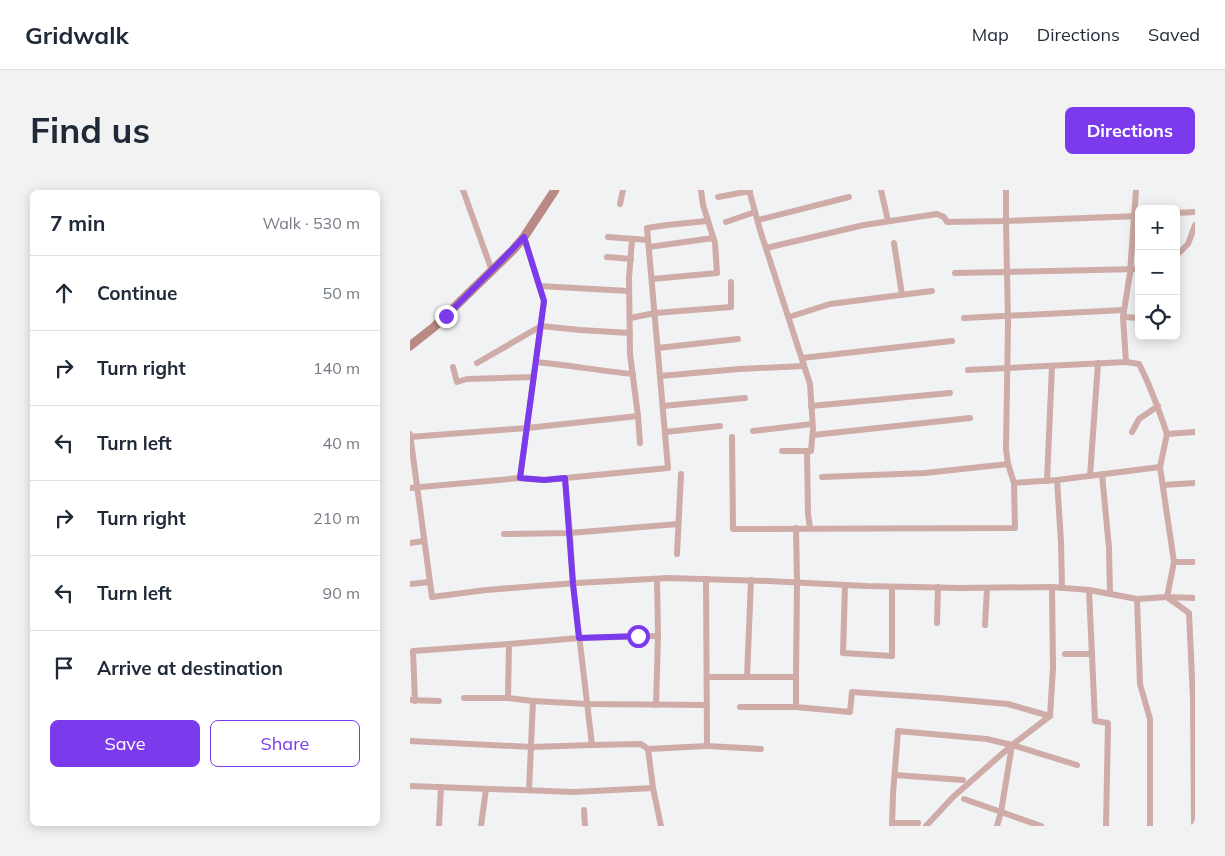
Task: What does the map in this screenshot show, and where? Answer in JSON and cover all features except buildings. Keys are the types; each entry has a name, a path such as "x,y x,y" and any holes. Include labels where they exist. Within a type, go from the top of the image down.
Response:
{"main road":[{"path":"410,346 434,327 524,237 554,190"}],"street":[{"path":"463,190 492,271"},
{"path":"620,204 623,190"},
{"path":"652,279 717,273 715,243 707,221 701,190"},
{"path":"718,197 749,190 810,384 813,435 811,451 782,451"},
{"path":"883,190 888,221"},
{"path":"732,437 733,529 1015,528 1014,483 1006,449 1008,316 1006,190"},
{"path":"1136,190 1137,205"},
{"path":"758,220 849,197"},
{"path":"726,222 755,212"},
{"path":"1180,213 1195,212"},
{"path":"766,248 864,225 937,214 944,217 947,222 1135,216"},
{"path":"413,488 520,478 544,480 668,468 647,228 707,221"},
{"path":"1180,252 1188,244 1195,225"},
{"path":"1126,362 1124,314 1135,231"},
{"path":"520,478 544,301 524,237"},
{"path":"608,237 649,243 713,238"},
{"path":"632,239 629,291 630,354 640,443"},
{"path":"894,243 902,295"},
{"path":"607,257 631,258"},
{"path":"955,274 1135,269"},
{"path":"630,318 655,313 731,306 731,282"},
{"path":"539,286 629,291"},
{"path":"789,317 830,304 932,291"},
{"path":"964,318 1124,314 1135,317"},
{"path":"477,364 541,326 630,333"},
{"path":"658,348 738,339"},
{"path":"802,358 952,341"},
{"path":"536,362 633,374"},
{"path":"968,370 1126,362 1140,364 1158,406 1167,434 1160,467 1174,562 1167,596"},
{"path":"1090,476 1098,363"},
{"path":"660,376 739,369 804,366"},
{"path":"1047,481 1052,366"},
{"path":"453,367 457,382 467,379 534,377"},
{"path":"811,406 950,393"},
{"path":"663,406 744,398"},
{"path":"1132,432 1138,419 1158,406"},
{"path":"638,416 527,428 410,436 413,488 424,541 432,597 486,590 573,584 657,579 706,579 892,587 1052,587 1089,590 1137,599 1167,596 1195,598"},
{"path":"813,435 970,418"},
{"path":"753,430 812,424"},
{"path":"665,432 720,426"},
{"path":"1167,434 1195,432"},
{"path":"807,451 810,528"},
{"path":"822,477 924,473 1008,464"},
{"path":"1014,483 1057,480 1160,467"},
{"path":"677,554 681,474"},
{"path":"1102,474 1109,548 1110,594"},
{"path":"565,478 573,584 592,745"},
{"path":"1057,480 1062,588"},
{"path":"1163,485 1195,483"},
{"path":"504,534 570,533 678,524"},
{"path":"796,528 796,707"},
{"path":"410,543 424,541"},
{"path":"1174,562 1195,562"},
{"path":"656,705 657,579"},
{"path":"706,579 708,746"},
{"path":"747,677 751,580"},
{"path":"410,584 430,582"},
{"path":"844,585 843,653 892,656 892,587"},
{"path":"937,623 938,587"},
{"path":"926,826 953,798 1012,745 1050,716 1053,668 1052,587"},
{"path":"985,625 987,588"},
{"path":"1089,590 1094,721 1108,723 1106,826"},
{"path":"1167,596 1189,613 1194,688 1194,826"},
{"path":"1137,599 1140,684 1150,719 1150,826"},
{"path":"439,701 412,701 413,651 579,638 658,636"},
{"path":"508,698 509,644"},
{"path":"1065,654 1092,654"},
{"path":"707,677 796,677"},
{"path":"740,707 796,707 850,712 852,692 1008,704 1050,716"},
{"path":"464,698 508,698 587,704 707,705"},
{"path":"529,790 533,700"},
{"path":"918,823 892,824 898,731 987,739 1077,764"},
{"path":"410,741 531,747 641,744 648,749 708,746 761,749"},
{"path":"996,826 1001,812 1012,745"},
{"path":"648,749 653,788 661,826"},
{"path":"894,775 963,780"},
{"path":"410,786 574,792 653,788"},
{"path":"439,826 441,787"},
{"path":"481,826 486,789"},
{"path":"964,799 1041,826"},
{"path":"584,810 585,826"}],"route":[{"path":"446,316 524,237 544,301 520,478 544,480 565,478 579,638 638,636"}]}
